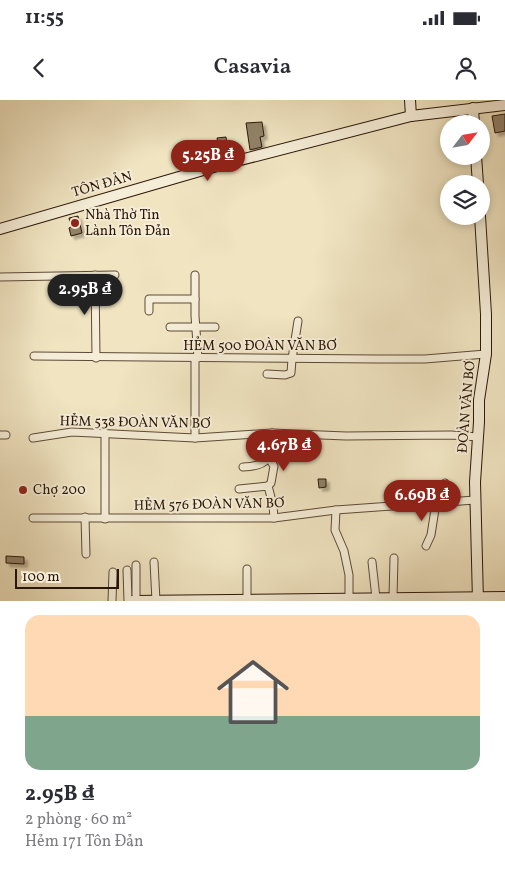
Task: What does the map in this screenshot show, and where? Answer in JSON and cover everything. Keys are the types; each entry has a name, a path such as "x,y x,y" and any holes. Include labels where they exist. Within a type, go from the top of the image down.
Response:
{"street":[{"path":"410,100 411,116"},
{"name":"TÔN ĐẢN","path":"0,230 217,166 411,116 479,105 505,105"},
{"name":"ĐOÀN VĂN BƠ","path":"478,599 475,500 479,400 486,354 486,314 481,225"},
{"path":"95,275 96,358"},
{"path":"195,275 195,438"},
{"path":"0,277 115,276"},
{"path":"149,311 149,300 195,299"},
{"path":"267,374 286,375 291,373 298,321"},
{"path":"170,327 215,327"},
{"name":"HẺM 500 ĐOÀN VĂN BƠ","path":"34,356 96,358 425,358 486,354"},
{"name":"HẺM 538 ĐOÀN VĂN BƠ","path":"33,438 72,432 195,438 272,433 346,436 478,437"},
{"path":"105,433 105,518"},
{"path":"243,466 258,466 266,462 272,433"},
{"path":"268,457 274,466 271,482 268,486 274,518"},
{"path":"426,546 432,535 440,503 448,494 445,483"},
{"path":"239,489 268,486"},
{"name":"HẺM 576 ĐOÀN VĂN BƠ","path":"33,518 274,518 336,510 475,500"},
{"path":"336,510 336,530 344,551 349,575 349,599"},
{"path":"85,517 86,554"},
{"path":"393,598 394,558"},
{"path":"154,562 156,601"},
{"path":"372,562 376,598"},
{"path":"136,565 136,601"},
{"path":"247,569 247,600"},
{"path":"127,570 128,601"},
{"path":"112,601 113,572"},
{"path":"132,601 376,598 478,599 505,597"}],"building":[{"path":"505,114 505,131 495,133 492,116"},
{"path":"262,122 264,136 260,137 262,147 250,150 246,123"},
{"path":"226,137 229,156 208,161 206,145 218,144 217,138"},
{"name":"Nhà Thờ Tin Lành Tôn Đản","path":"78,216 82,233 71,236 69,218"},
{"path":"295,439 307,440 307,456 298,456 298,453 295,453"},
{"path":"318,479 326,479 326,487 319,488"},
{"path":"6,556 24,557 24,564 6,563"}],"place":[{"name":"Nhà Thờ Tin Lành Tôn Đản","path":"75,223"},
{"name":"Chợ 200","path":"23,490"}]}
